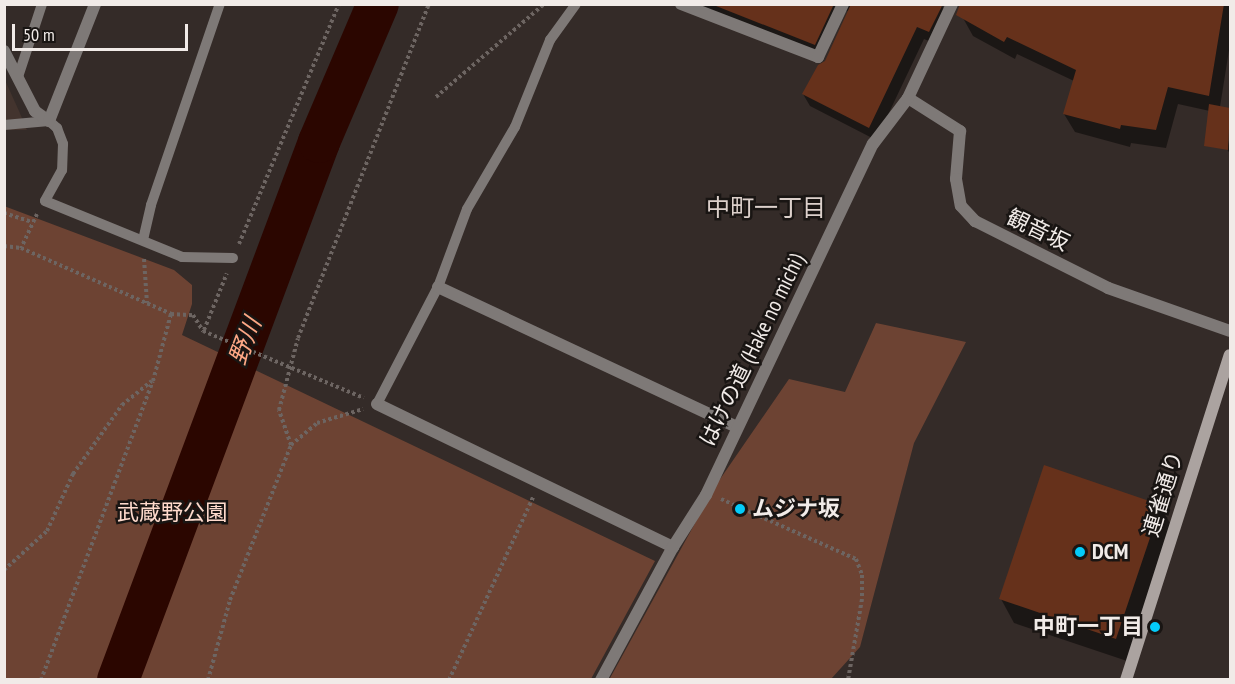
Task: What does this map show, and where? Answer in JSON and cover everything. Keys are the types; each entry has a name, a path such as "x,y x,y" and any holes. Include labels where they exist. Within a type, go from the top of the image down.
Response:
{"main road":[{"name":"連雀通り","path":"1126,680 1230,355"}],"street":[{"path":"4,51 35,111 49,120 95,4"},
{"path":"681,4 818,57 843,4"},
{"name":"はけの道 (Hake no michi)","path":"601,680 673,547 706,495 873,144 908,98 952,4"},
{"name":"観音坂","path":"908,98 960,130 956,179 962,206 975,220 1108,288 1230,331"},
{"path":"438,287 737,427"},
{"path":"377,404 673,547"}],"lane":[{"path":"18,77 42,4"},
{"path":"143,240 152,204 220,4"},
{"path":"377,404 438,287 467,209 515,127 550,40 576,4"},
{"path":"4,125 49,120 63,144 62,170 45,201 182,257 234,258"}],"path":[{"path":"203,331 339,4"},
{"path":"291,445 279,410 298,338 429,4"},
{"path":"436,97 544,4"},
{"path":"21,248 32,222 45,201"},
{"path":"4,213 32,222"},
{"path":"143,240 147,303"},
{"path":"4,246 21,248 171,314 193,315 203,331 377,404"},
{"path":"41,680 153,381 171,314"},
{"path":"4,570 47,531 73,474 122,405 153,381"},
{"path":"208,680 230,600 291,445 317,423 377,404"},
{"path":"449,680 534,496 546,484"},
{"path":"706,495 735,503 856,559 862,575 862,599 848,680"}],"shaded area":[{"path":"4,78 19,111 27,130 5,130"}],"green space":[{"name":"武蔵野公園","path":"4,206 174,270 192,285 192,304 182,335 655,561 591,679 5,679"},
{"path":"876,323 966,342 914,443 860,647 831,679 609,680 716,485 789,379 845,392"}],"building":[{"path":"711,4 834,4 815,45"},
{"path":"851,4 943,4 929,32 917,27 869,128 802,94 818,65 825,61"},
{"path":"960,4 1224,4 1209,96 1168,87 1156,130 1121,125 1120,129 1063,114 1076,70 1007,37 1004,42 956,15"},
{"path":"1209,104 1230,108 1228,150 1204,146"},
{"name":"DCM","path":"1044,465 1161,505 1116,639 999,599"}],"waterway":[{"name":"野川","path":"118,680 319,142 378,4"}],"place":[{"name":"ムジナ坂","path":"740,509"},
{"name":"DCM","path":"1080,552"},
{"name":"中町一丁目","path":"1155,627"}],"district":[{"name":"中町一丁目","path":"766,208"}]}
